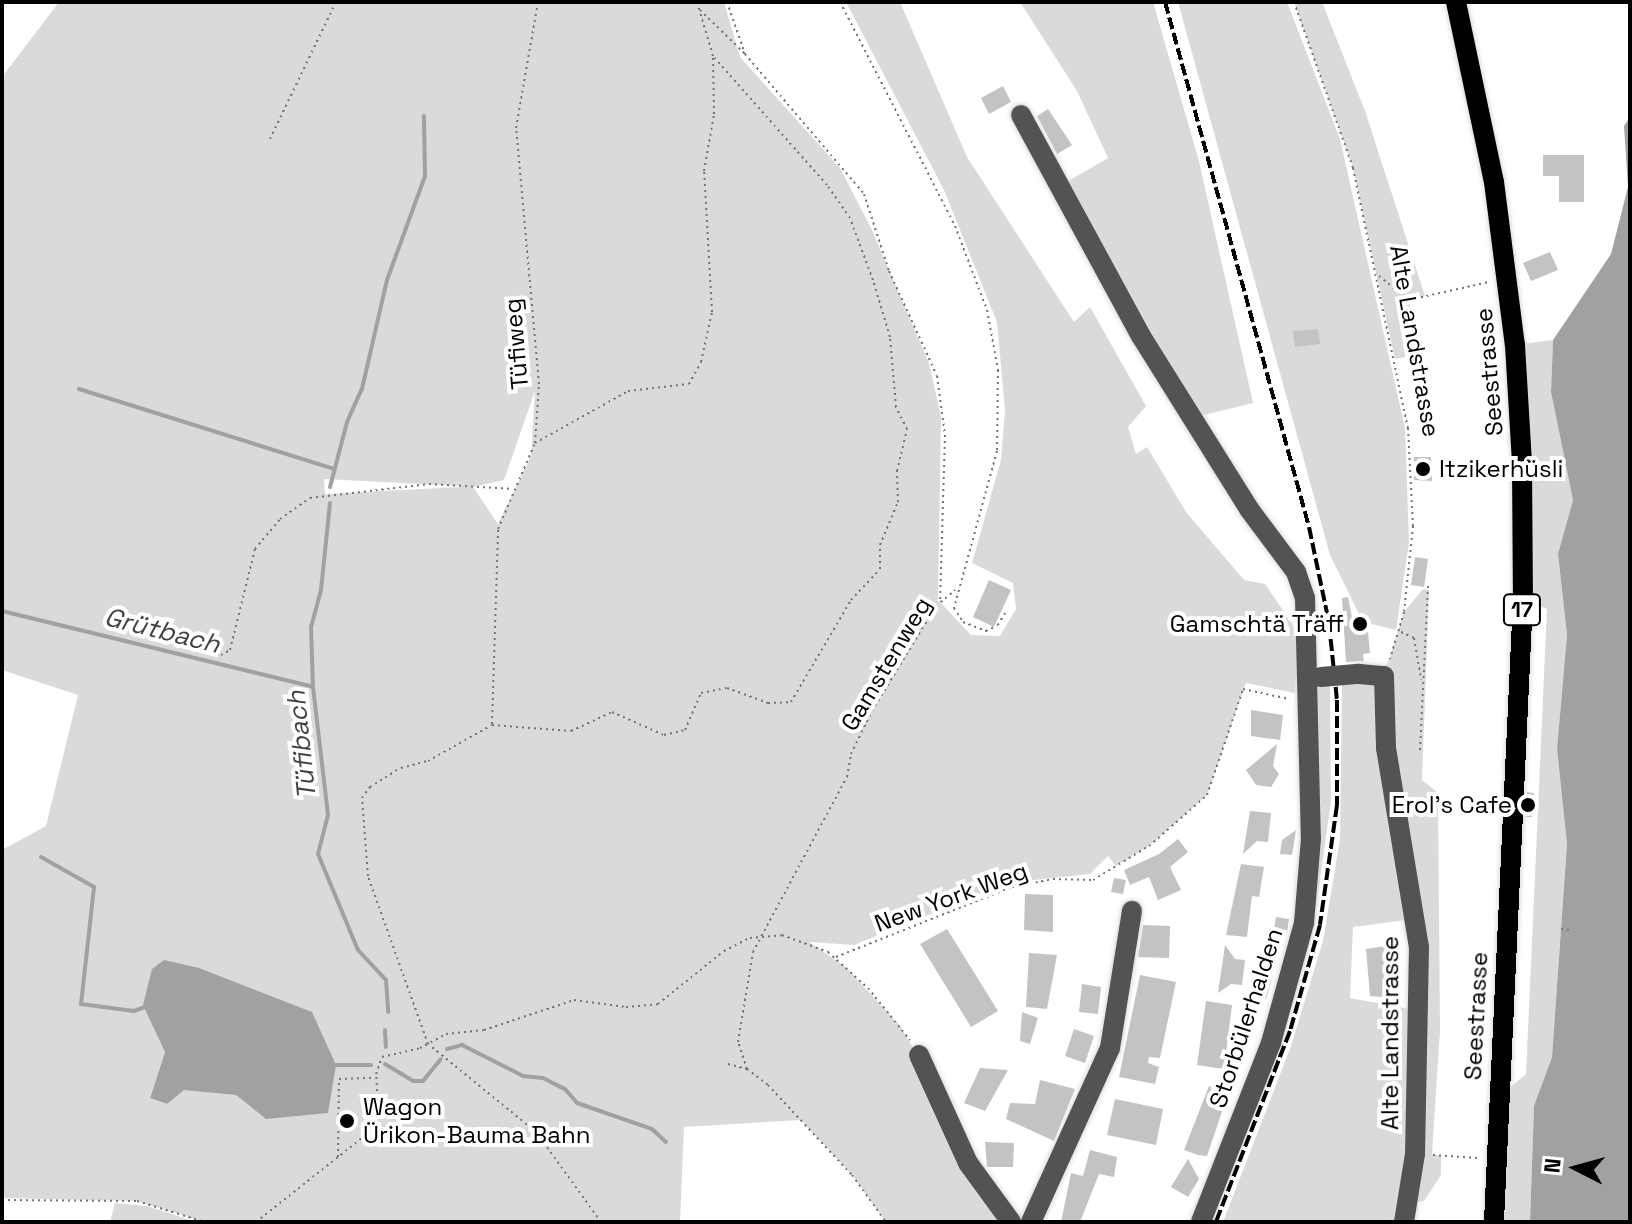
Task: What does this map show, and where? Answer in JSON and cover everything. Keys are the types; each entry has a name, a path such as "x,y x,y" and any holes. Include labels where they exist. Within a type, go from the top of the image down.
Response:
{"main road":[{"name":"Seestrasse","path":"1456,2 1476,83 1507,278 1522,463 1523,599 1494,1222"}],"street":[{"name":"Storbülerhalden","path":"1021,115 1141,336 1249,509 1296,572 1305,598 1313,684 1311,838 1301,934 1271,1043 1201,1222"},
{"path":"1313,684 1359,674 1384,676"},
{"name":"Alte Landstrasse","path":"1384,676 1386,748 1419,947 1415,1154 1404,1222"},
{"path":"1031,1222 1110,1048 1132,911"},
{"path":"919,1055 968,1163 1011,1222"}],"path":[{"path":"270,139 336,2"},
{"name":"Tüfiweg","path":"492,725 498,529 535,443 539,384 516,128 538,2"},
{"path":"535,443 628,391 689,384 701,362 712,312 704,171 714,114 713,56 697,2"},
{"path":"727,2 745,54"},
{"name":"Gamstenweg","path":"747,1069 738,1042 753,952 846,779 851,755 872,711 940,601 958,588 997,451 999,383 991,326 955,226 840,2"},
{"name":"Alte Landstrasse","path":"1294,2 1353,168 1408,428 1413,526 1400,632 1384,676"},
{"path":"699,10 745,54 864,194 889,271 937,376 945,435 940,601"},
{"path":"601,1222 536,1132 428,1044 368,876 362,798 370,787 401,768 428,761 492,725 571,731 612,712 664,735 685,730 701,693 727,688 768,703 791,702 851,600 880,569 880,545 898,502 897,471 907,429 896,407 890,337 873,280 850,218 827,185 713,56"},
{"path":"1378,275 1409,300 1507,278"},
{"path":"136,633 221,655 230,650 255,549 280,519 310,498 429,484 513,489"},
{"path":"1420,750 1428,584"},
{"path":"958,588 954,610 970,626 993,630 1006,611"},
{"path":"1400,632 1414,638 1422,685"},
{"name":"New York Weg","path":"835,958 1012,887 1053,879 1093,880 1149,846 1207,795 1243,689 1293,700 1313,684"},
{"path":"1561,929 1571,930"},
{"path":"256,1222 338,1160 374,1123 379,1102 376,1078 382,1057 428,1044 450,1032 488,1029 574,1000 635,1007 658,1004 731,946 764,935 793,937 835,958 880,1001 919,1055"},
{"path":"728,1064 747,1069 852,1175 886,1222"},
{"path":"338,1160 339,1079 376,1078"},
{"path":"1415,1154 1496,1159"},
{"path":"2,1200 137,1201 205,1222"}],"shaded area":[{"path":"59,2 724,2 740,57 840,168 871,228 929,363 941,417 938,600 971,635 1000,636 1016,609 1013,583 972,563 1001,460 1005,410 997,322 944,190 846,2 900,2 967,157 1074,322 1090,307 1146,406 1128,427 1136,454 1147,447 1186,512 1244,580 1265,584 1299,634 1295,693 1246,683 1207,795 1149,846 1116,866 1108,856 1090,874 1007,883 854,945 809,942 846,967 901,1027 1011,1222 886,1222 852,1175 801,1120 684,1127 680,1222 205,1222 137,1201 2,1198 2,850 46,826 78,695 2,670 2,77","holes":["535,391 531,456 498,524 473,487 504,480","324,479 461,486 461,487 325,494","145,1007 266,1119 236,1095 183,1089 167,1104 150,1097 165,1052"]},
{"path":"1020,2 1153,2 1199,161 1253,403 1200,416 1065,183 1108,158 1077,91"},
{"path":"1178,2 1287,2 1340,139 1405,428 1409,542 1396,630 1363,622 1330,555"},
{"path":"1294,2 1322,2 1365,111 1425,296 1409,301 1421,354 1395,359 1353,168"},
{"path":"1630,117 1630,1222 1530,1222 1534,1106 1552,1057 1567,844 1557,749 1567,635 1558,554 1573,500 1551,392 1553,340 1611,254 1628,187 1624,126"},
{"path":"1553,340 1551,392 1573,500 1558,554 1567,635 1557,749 1567,844 1552,1057 1534,1106 1530,1222 1494,1222 1498,1097 1526,1074 1547,609 1523,599 1515,345"},
{"path":"1423,589 1429,590 1422,780 1438,793 1440,1031 1432,1154 1441,1156 1441,1175 1424,1201 1407,1203 1404,1222 1223,1222 1291,1046 1323,941 1340,839 1342,680 1384,675 1404,612","holes":["1414,919 1420,1011 1350,998 1353,927"]},
{"path":"1311,679 1328,681 1330,688 1331,801 1312,936 1277,1050 1299,946"},
{"path":"164,960 199,968 312,1012 336,1065 328,1113 266,1119 236,1095 184,1090 167,1104 150,1098 165,1052 143,1005 152,969"},
{"path":"115,1203 147,1206 196,1222 110,1222"}],"building":[{"path":"1003,86 1011,102 989,114 981,98"},
{"path":"1048,109 1072,145 1057,154 1037,116"},
{"path":"1543,155 1584,155 1584,202 1559,202 1559,176 1543,176"},
{"path":"1550,252 1558,270 1531,281 1523,263"},
{"path":"1318,329 1320,344 1295,347 1293,331"},
{"name":"Itzikerhüsli","path":"1414,457 1431,457 1432,481 1414,480"},
{"path":"1415,557 1428,559 1424,587 1411,585"},
{"path":"989,580 1011,590 994,627 973,617"},
{"path":"1348,597 1355,633 1368,632 1370,653 1363,654 1364,661 1346,662 1342,598"},
{"path":"1251,710 1283,715 1280,740 1251,736"},
{"path":"1277,744 1273,766 1279,774 1271,787 1256,785 1246,770"},
{"name":"Erol's Cafe","path":"1527,792 1534,793 1532,817 1526,817"},
{"path":"1250,811 1271,813 1268,842 1257,841 1243,854"},
{"path":"1296,830 1292,855 1280,854 1282,840"},
{"path":"1178,839 1188,852 1170,867 1181,890 1158,900 1149,877 1130,885 1124,870 1159,854"},
{"path":"1241,864 1264,867 1259,897 1252,896 1247,937 1226,935"},
{"path":"1114,878 1126,880 1123,894 1111,892"},
{"path":"1025,894 1053,895 1053,932 1024,930"},
{"path":"1276,917 1289,919 1287,933 1274,931"},
{"path":"1143,925 1170,926 1169,958 1138,957"},
{"path":"947,929 998,1011 971,1027 920,944"},
{"path":"1225,945 1235,959 1245,960 1242,985 1231,984 1218,993"},
{"path":"1386,946 1391,974 1383,997 1370,996 1366,949"},
{"path":"1029,953 1057,955 1047,1009 1026,1007"},
{"path":"1249,968 1273,975 1266,1000"},
{"path":"1140,975 1176,982 1160,1058 1149,1057 1148,1063 1159,1067 1155,1084 1119,1077"},
{"path":"1082,984 1101,987 1098,1014 1079,1012"},
{"path":"1206,1001 1232,1005 1224,1069 1197,1065"},
{"path":"1022,1012 1038,1018 1030,1044 1020,1041"},
{"path":"1074,1029 1094,1036 1085,1063 1065,1056"},
{"path":"980,1068 1008,1070 985,1111 964,1103"},
{"path":"1040,1080 1075,1089 1054,1141 1006,1119 1010,1103 1035,1104"},
{"path":"1209,1086 1228,1094 1207,1156 1184,1150"},
{"path":"1115,1099 1163,1109 1156,1145 1107,1135"},
{"path":"985,1142 1014,1143 1013,1167 987,1167"},
{"path":"1090,1150 1117,1157 1114,1177 1099,1174 1080,1222 1061,1222 1071,1173 1083,1176"},
{"path":"1188,1159 1199,1179 1188,1197 1171,1187"}],"waterway":[{"name":"Tüfibach","path":"330,487 347,422 362,389 387,280 425,176 424,116"},
{"path":"79,389 335,469"},
{"name":"Tüfibach","path":"330,503 321,590 311,627 313,687 328,815 318,854 358,950 386,980 388,1012"},
{"name":"Grütbach","path":"2,611 313,687"},
{"path":"41,857 94,887 81,1004 134,1011 145,1007"},
{"name":"Tüfibach","path":"385,1030 386,1047"},
{"path":"447,1049 462,1045 523,1076 543,1078 565,1089 577,1103 652,1129 666,1142"},
{"path":"385,1064 413,1081 423,1081 441,1059"},
{"path":"336,1065 371,1065"}],"railway":[{"path":"1165,2 1309,527 1329,623 1337,700 1337,805 1320,925 1290,1031 1216,1222"}],"place":[{"name":"Itzikerhüsli","path":"1423,469"},
{"name":"Gamschtä Träff","path":"1360,624"},
{"name":"Erol's Cafe","path":"1528,805"},
{"name":"Wagon Ürikon-Bauma Bahn","path":"347,1121"}]}
